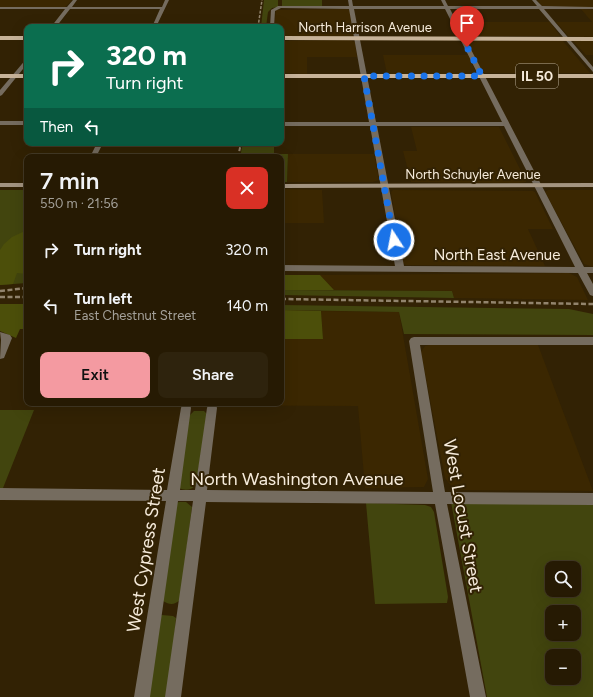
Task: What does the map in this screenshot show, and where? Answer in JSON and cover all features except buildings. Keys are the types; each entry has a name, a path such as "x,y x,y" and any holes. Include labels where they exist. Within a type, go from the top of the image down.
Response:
{"main road":[{"path":"0,38 24,38"},
{"name":"North Harrison Avenue","path":"284,38 593,39"},
{"path":"0,76 24,76"},
{"name":"IL 50","path":"284,76 593,76"}],"street":[{"path":"56,24 75,0"},
{"path":"155,24 167,0"},
{"path":"350,0 400,269"},
{"path":"443,0 593,293"},
{"path":"534,0 593,70"},
{"path":"0,8 163,8"},
{"path":"272,24 273,10 276,8 593,8"},
{"path":"0,94 24,64"},
{"path":"0,123 24,123"},
{"path":"284,124 507,124"},
{"path":"0,185 24,185"},
{"name":"North Schuyler Avenue","path":"284,186 593,185"},
{"name":"North East Avenue","path":"284,268 593,270"},
{"path":"0,355 3,337"},
{"name":"West Locust Street","path":"478,697 440,497 414,341 593,341"},
{"name":"West Cypress Street","path":"142,697 186,408"},
{"path":"173,697 212,408"},
{"name":"North Washington Avenue","path":"0,494 593,499"}],"shaded area":[{"path":"0,0 72,0 65,7 0,7"},
{"path":"264,0 278,0 278,7 272,8 268,12 266,24 261,24"},
{"path":"282,0 322,0 322,6 282,6"},
{"path":"537,0 593,0 593,7 543,7"},
{"path":"347,9 350,10 354,35 284,36 284,24 274,24 276,10"},
{"path":"581,9 593,10 593,37 568,36 556,22 592,22"},
{"path":"457,22 550,22 560,36 467,36 463,34"},
{"path":"349,40 355,42 357,57 307,57 307,74 284,73 284,41"},
{"path":"467,41 563,41 590,73 485,73 482,71"},
{"path":"574,41 593,41 593,55 586,55"},
{"path":"383,55 468,55 476,72 471,74 387,74"},
{"path":"411,127 499,127 526,182 411,182 403,151 417,151"},
{"path":"242,146 274,146 274,154 241,154"},
{"path":"284,154 288,154 287,182 284,182"},
{"path":"288,154 374,154 379,180 373,182 287,182"},
{"path":"284,189 322,190 324,223 284,223"},
{"path":"0,190 24,190 24,283 0,285"},
{"path":"393,190 535,192 553,229 528,229 545,266 406,265 403,263 391,192"},
{"path":"548,190 593,190 593,267 584,264 545,192"},
{"path":"24,231 24,274 17,273 13,284 0,285 0,250 12,237"},
{"path":"569,273 577,277 588,300 454,298 452,291 334,290 320,275"},
{"path":"284,275 320,275 334,290 284,290"},
{"path":"284,290 452,291 454,298 284,295"},
{"path":"0,304 24,304 24,329 20,329 16,338 0,331"},
{"path":"284,305 569,309 593,314 593,335 404,334 399,312 284,310"},
{"path":"284,310 321,311 323,339 284,339"},
{"path":"321,311 399,312 428,479 424,487 365,488 358,406 284,406 284,339 323,339"},
{"path":"434,344 538,345 593,491 459,490 452,487 445,478 421,352 425,346"},
{"path":"0,410 34,410 3,488 0,488"},
{"path":"194,411 204,411 207,414 196,485 188,490 184,490 179,488 189,416"},
{"path":"186,502 192,507 180,600 174,604 170,604 163,601 176,503"},
{"path":"451,502 593,504 593,697 487,697"},
{"path":"366,503 425,505 431,507 434,512 448,597 447,603 375,604"},
{"path":"162,615 173,616 176,618 169,697 145,697 159,617"}],"railway":[{"path":"258,24 262,0"},
{"path":"239,154 240,146"},
{"path":"0,291 24,288"},
{"path":"0,297 24,297"},
{"path":"284,299 593,304"}],"route":[{"path":"394,240 364,76 482,76 467,47"}]}
